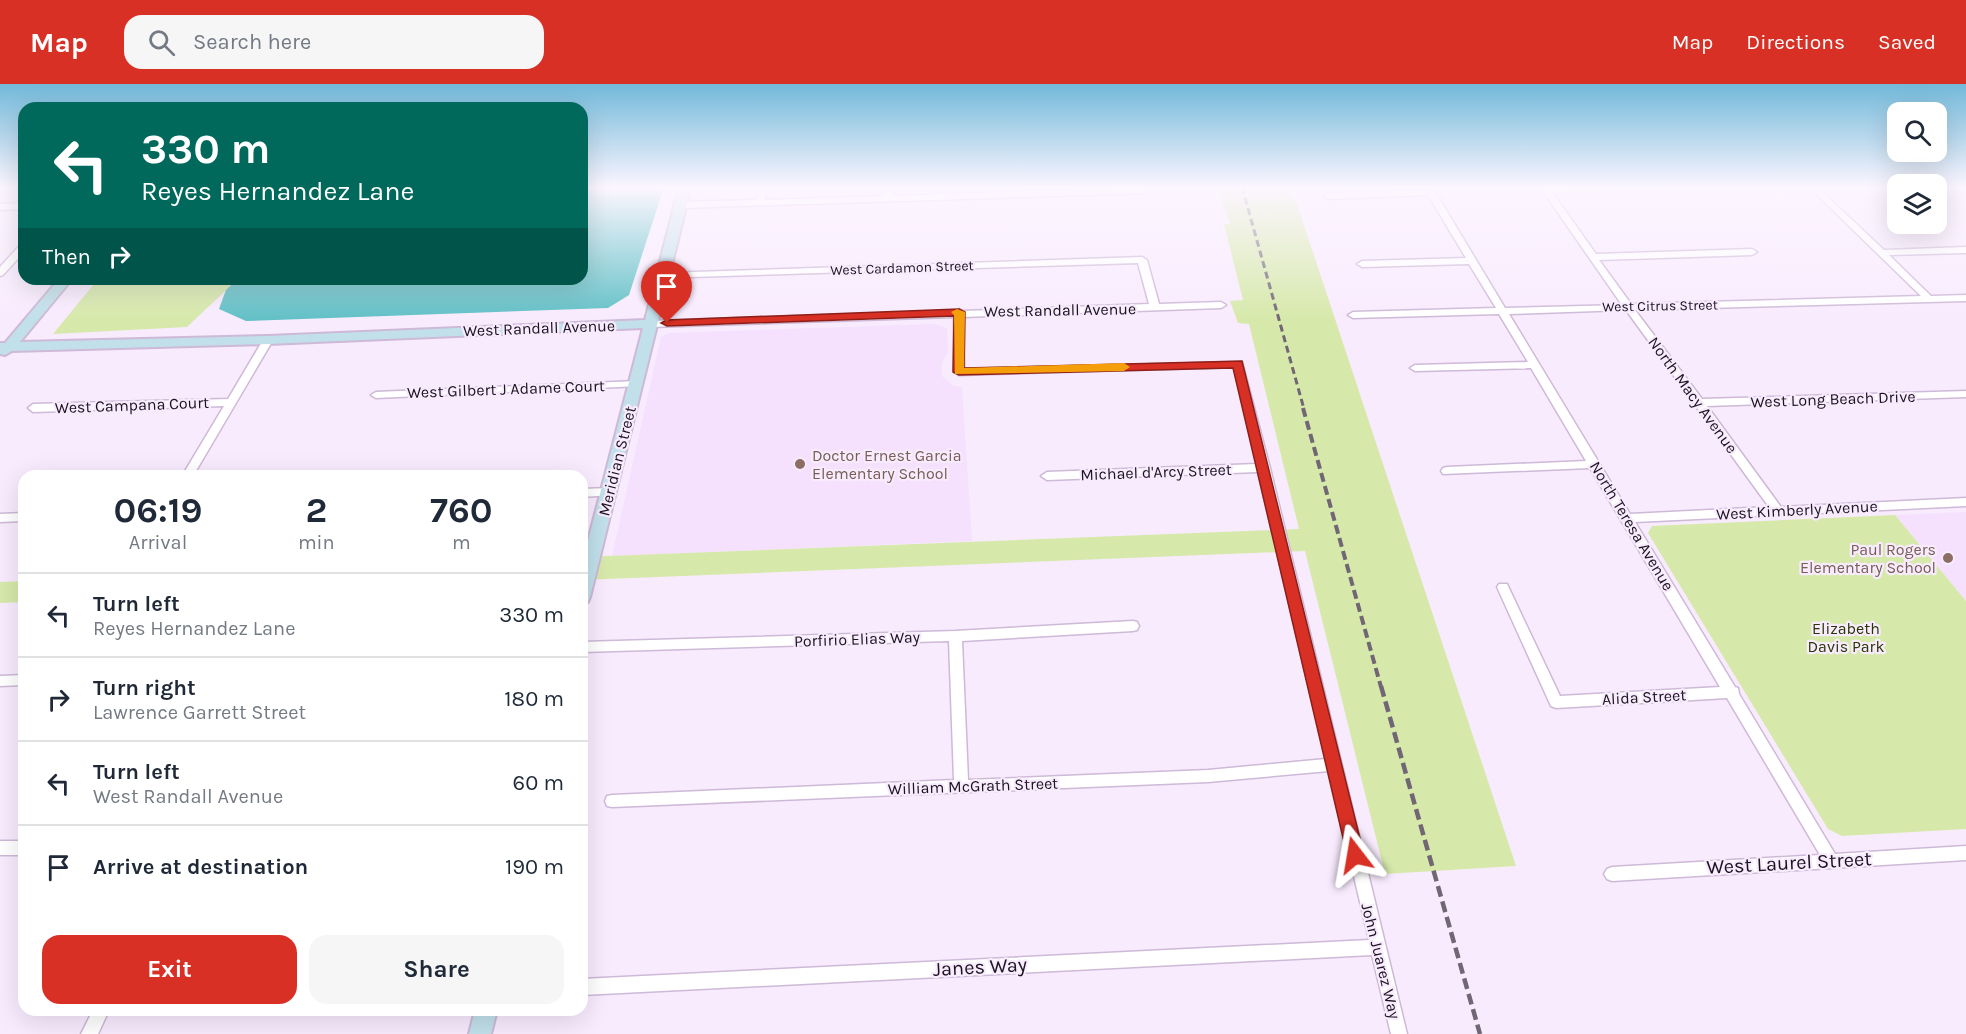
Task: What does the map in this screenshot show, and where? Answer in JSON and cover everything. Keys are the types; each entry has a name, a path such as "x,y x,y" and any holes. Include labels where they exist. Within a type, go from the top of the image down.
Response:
{"street":[{"name":"Meridian Street","path":"588,574 675,231"},
{"name":"North Teresa Avenue","path":"1454,231 1733,692 1831,860"},
{"name":"North Macy Avenue","path":"1576,231 1628,307 1778,511"},
{"path":"1859,231 1929,299"},
{"path":"1881,253 1966,250"},
{"path":"1594,257 1752,252"},
{"path":"0,273 18,253"},
{"name":"West Cardamon Street","path":"663,276 1142,260 1155,308"},
{"path":"1362,264 1472,261"},
{"path":"3,350 61,285"},
{"name":"West Citrus Street","path":"1353,315 1966,298"},
{"name":"West Randall Avenue","path":"3,350 959,312 1221,305"},
{"name":"John Juarez Way","path":"959,312 959,372 1238,364 1400,1034"},
{"path":"191,470 268,340"},
{"path":"1415,368 1534,364"},
{"name":"West Gilbert J Adame Court","path":"376,395 637,384"},
{"name":"West Long Beach Drive","path":"1700,404 1966,394"},
{"name":"West Campana Court","path":"33,408 231,402"},
{"path":"1447,471 1595,464"},
{"name":"Michael d'Arcy Street","path":"1047,476 1264,468"},
{"path":"588,493 609,492"},
{"name":"West Kimberly Avenue","path":"1627,518 1966,502"},
{"path":"0,518 18,517"},
{"name":"Alida Street","path":"1503,587 1556,702 1733,692"},
{"name":"Porfirio Elias Way","path":"588,647 955,636 1132,626"},
{"path":"955,636 961,786"},
{"path":"0,681 18,680"},
{"name":"William McGrath Street","path":"612,801 1208,776 1333,764"},
{"path":"0,848 18,848"},
{"name":"West Laurel Street","path":"1612,873 1966,853"},
{"name":"Janes Way","path":"588,987 1378,947"},
{"path":"89,1034 98,1016"},
{"path":"480,1034 484,1016"}],"shaded area":[{"name":"Doctor Ernest Garcia Elementary School","path":"934,324 947,328 948,352 942,363 942,376 954,386 962,387 972,541 612,556 661,337 669,333"},
{"name":"Paul Rogers Elementary School","path":"1966,512 1966,601 1895,515"}],"green space":[{"path":"1226,231 1306,231 1516,866 1385,874 1305,551 588,580 588,557 1299,529 1249,324 1238,323 1230,301 1243,300"},
{"path":"93,285 232,285 187,327 53,334"},
{"name":"Elizabeth Davis Park","path":"1895,515 1966,601 1966,829 1842,836 1828,829 1648,533 1652,526"},
{"path":"18,581 18,602 0,603 0,582"}],"water":[{"path":"588,231 650,231 629,295 608,308 246,321 219,309 226,290 231,285 588,285"}],"railway":[{"path":"1254,231 1304,409"},
{"path":"1303,408 1381,687"},
{"path":"1381,686 1480,1034"}],"slow traffic":[{"path":"957,312 959,312 959,372 1124,367"}],"place":[{"name":"Doctor Ernest Garcia Elementary School","path":"800,464"},
{"name":"Paul Rogers Elementary School","path":"1948,558"}],"route":[{"path":"667,323 959,312 959,372 1238,364 1355,855"}]}
